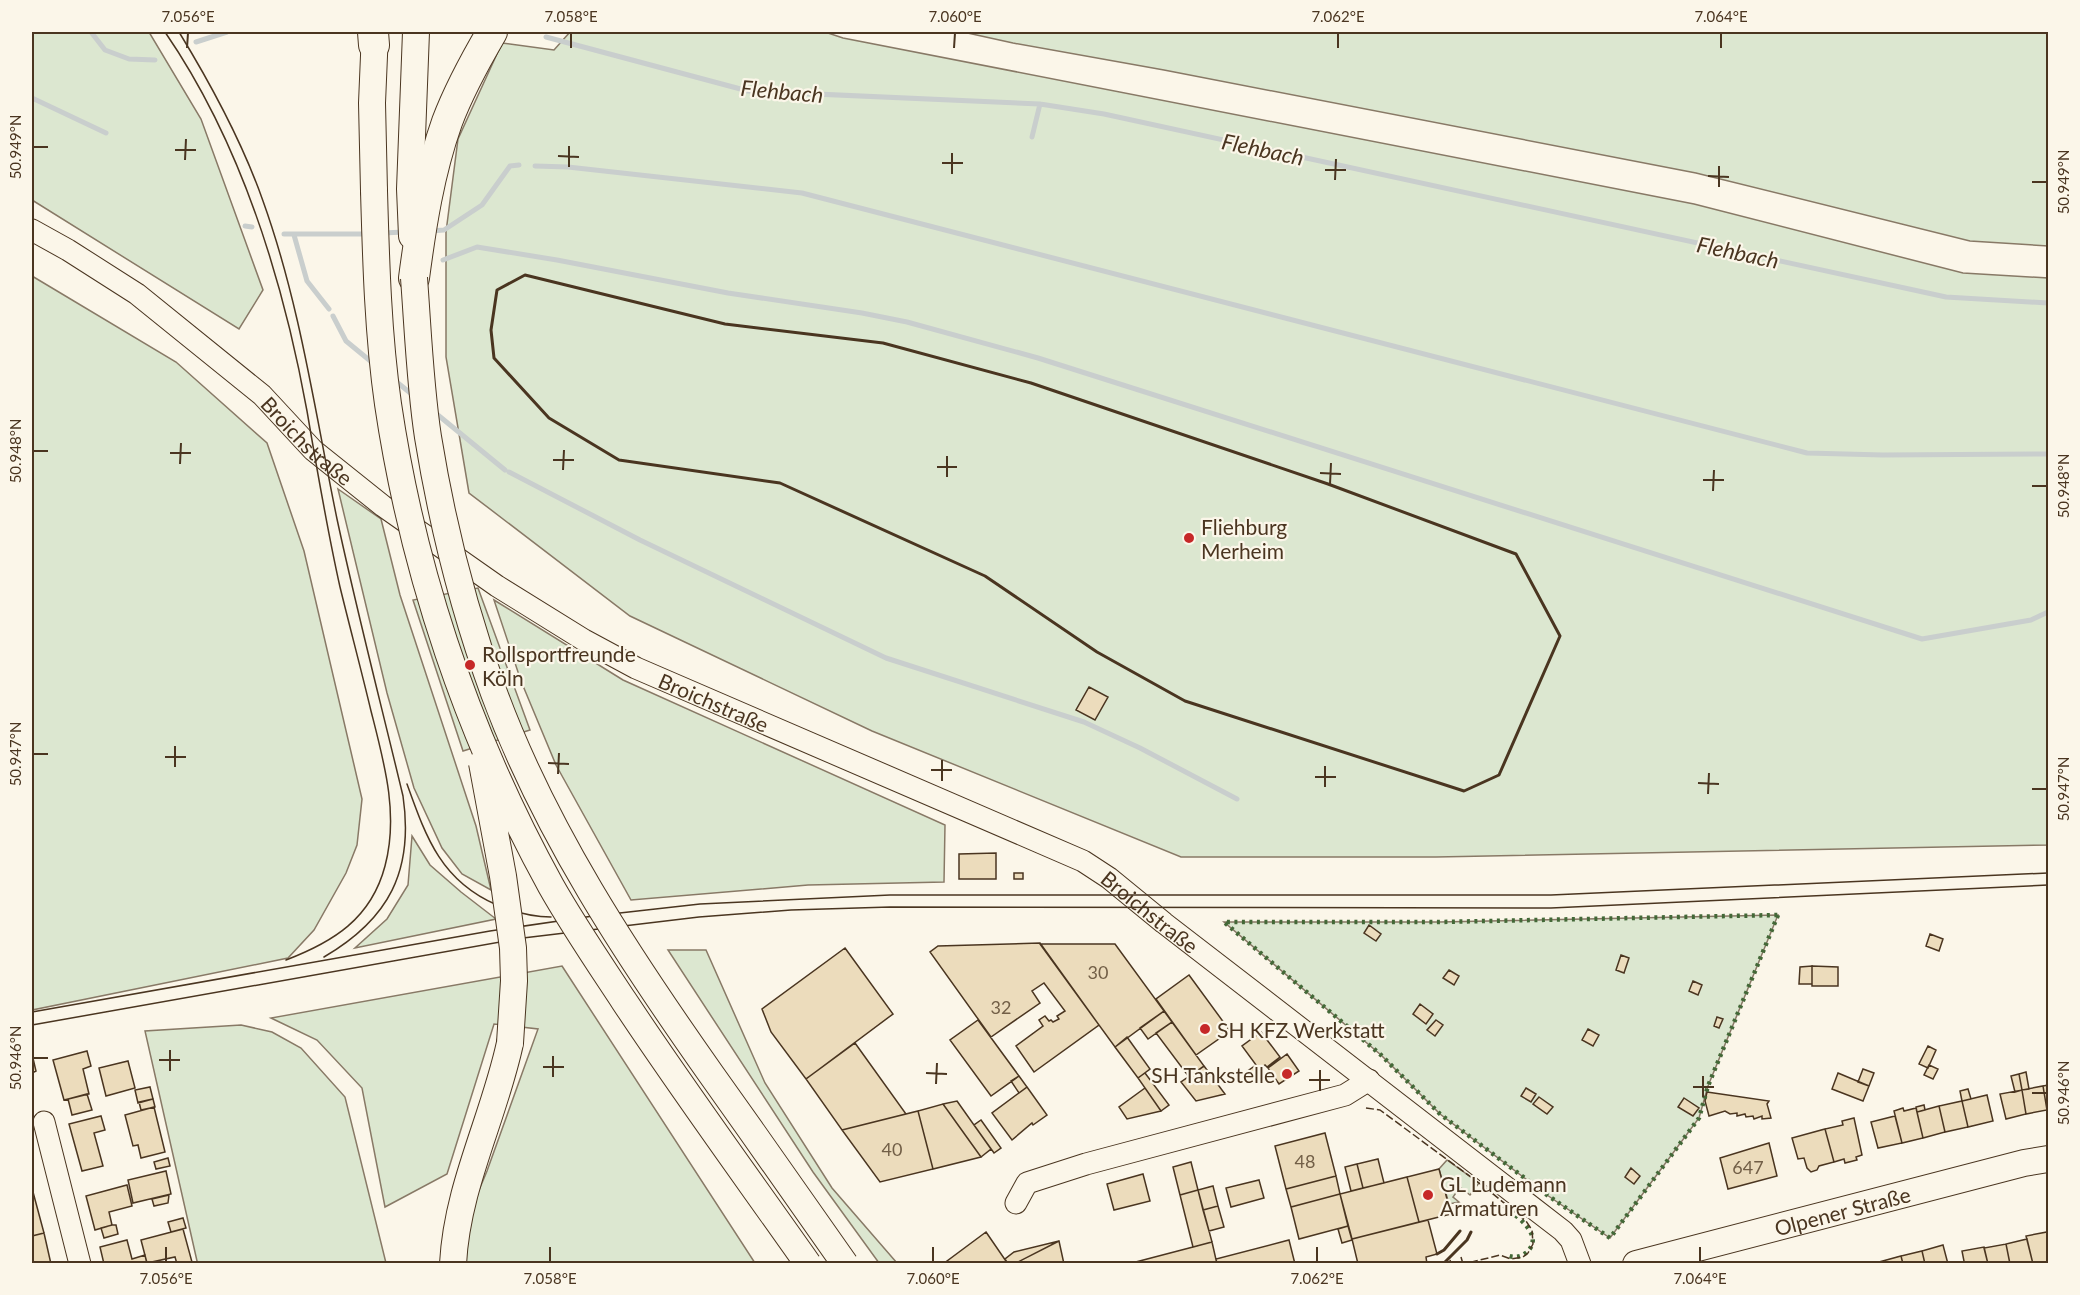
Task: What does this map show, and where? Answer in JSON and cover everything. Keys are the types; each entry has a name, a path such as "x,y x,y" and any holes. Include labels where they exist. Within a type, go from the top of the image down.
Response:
{"highway":[{"path":"414,278 419,189 433,169 448,121 467,75 492,32"}],"main road":[{"path":"416,32 419,189"},
{"path":"374,36 372,103 374,191 383,358 398,458 434,610 447,652 477,730 527,839 564,907 660,1055 808,1263"},
{"path":"414,278 426,425 438,492 473,627 494,693 518,748 562,840 615,932 647,982 844,1263"},
{"path":"453,1263 456,1226 463,1195 495,1102 510,1043 514,981 513,948 503,876 477,730"},
{"name":"Olpener Straße","path":"1636,1263 2024,1163 2049,1159"}],"street":[{"name":"Broichstraße","path":"32,230 138,294 262,395 326,462 383,506 497,586 584,640 636,668 1083,861 1563,1231 1571,1240 1580,1263"},
{"path":"1016,1203 1027,1183 1086,1164 1345,1095 1369,1080"},
{"path":"44,1122 80,1263"}],"green space":[{"path":"32,32 149,32 201,119 263,290 239,329 32,200"},
{"path":"570,32 825,32 843,38 1694,204 1963,273 2048,278 2048,845 1436,857 1181,857 872,731 630,616 469,493 446,357 446,232 458,139 502,43 554,50"},
{"path":"963,32 2048,32 2048,246 1970,241 1696,173"},
{"path":"32,276 176,362 267,443 304,551 362,799 357,845 346,873 314,930 288,958 32,1010"},
{"path":"338,489 381,519 400,595 476,826 491,890 462,874 442,848 414,788 387,693"},
{"name":"Rollsportfreunde Köln","path":"478,588 530,730 463,751 413,600"},
{"path":"494,600 623,680 945,825 944,882 808,885 631,900 556,765 521,681"},
{"path":"412,836 430,865 496,919 355,948 387,919 408,885"},
{"path":"1778,915 1708,1086 1699,1118 1610,1238 1547,1195 1440,1114 1381,1055 1224,922 1439,922"},
{"path":"668,950 706,950 765,1083 832,1188 897,1263 879,1263 813,1172"},
{"path":"562,966 755,1263 464,1263 469,1214 487,1171 538,1029 494,1024 447,1174 385,1207 362,1088 317,1040 271,1018"},
{"path":"241,1025 272,1032 301,1048 345,1097 386,1263 201,1264 197,1261 145,1031"},
{"path":"1447,1160 1479,1183 1470,1195 1460,1187 1453,1197 1459,1202 1449,1204 1439,1169"}],"building":[{"path":"1089,687 1108,697 1095,720 1076,710"},
{"path":"996,853 996,879 959,879 959,854"},
{"path":"1014,873 1023,873 1023,879 1014,879"},
{"path":"1369,925 1381,934 1376,941 1364,933"},
{"path":"1930,934 1943,939 1939,951 1926,946"},
{"path":"1040,943 1099,1025 1034,1072 1016,1046 1043,1026 1039,1020 1045,1016 1053,1022 1059,1019 1057,1016 1065,1011 1044,983 1032,991 1040,1003 991,1037 930,952 938,946"},
{"path":"1040,944 1115,944 1164,1011 1115,1047"},
{"path":"845,948 893,1014 806,1079 771,1032 762,1009"},
{"path":"1621,955 1629,958 1624,973 1616,970"},
{"path":"1812,966 1812,984 1799,984 1800,967"},
{"path":"1812,966 1838,967 1838,986 1812,986"},
{"path":"1449,970 1459,976 1454,985 1443,978"},
{"path":"1189,975 1230,1031 1196,1055 1156,999"},
{"path":"1693,981 1702,985 1698,995 1689,991"},
{"path":"1420,1004 1433,1014 1426,1024 1413,1014"},
{"path":"1164,1011 1172,1022 1148,1039 1140,1028"},
{"path":"1717,1017 1723,1019 1719,1028 1714,1026"},
{"path":"978,1020 1019,1076 991,1096 950,1040"},
{"path":"1436,1020 1443,1025 1435,1036 1427,1030"},
{"path":"1172,1022 1204,1066 1189,1077 1156,1033"},
{"path":"1588,1029 1599,1035 1593,1046 1582,1040"},
{"path":"1261,1032 1280,1057 1267,1067 1265,1065 1259,1069 1242,1046"},
{"path":"1127,1037 1150,1069 1138,1078 1115,1047"},
{"path":"855,1043 906,1114 842,1130 806,1079"},
{"path":"1928,1046 1936,1050 1928,1068 1919,1064"},
{"path":"87,1051 91,1066 83,1069 89,1094 64,1100 53,1060"},
{"path":"32,1054 36,1071 32,1073"},
{"path":"1287,1054 1299,1071 1279,1084 1268,1068"},
{"path":"128,1061 135,1088 106,1096 99,1068"},
{"path":"1256,1065 1260,1072 1247,1081 1242,1075"},
{"path":"1929,1065 1938,1069 1933,1079 1924,1075"},
{"path":"1204,1066 1225,1094 1196,1101 1181,1082"},
{"path":"1863,1069 1874,1073 1869,1086 1858,1082"},
{"path":"2026,1072 2029,1089 2022,1090 2019,1074"},
{"path":"1145,1073 1169,1105 1161,1111 1138,1078"},
{"path":"1838,1073 1869,1086 1863,1101 1832,1089"},
{"path":"2019,1074 2022,1090 2015,1092 2011,1076"},
{"path":"1019,1076 1027,1087 1019,1093 1011,1081"},
{"path":"2048,1085 2048,1110 2047,1110 2043,1086"},
{"path":"2043,1086 2047,1110 2026,1114 2022,1090"},
{"path":"150,1087 153,1099 138,1103 135,1090"},
{"path":"1027,1087 1047,1115 1033,1125 1032,1123 1012,1140 992,1113"},
{"path":"1145,1088 1161,1111 1127,1119 1119,1107"},
{"path":"1526,1088 1536,1094 1531,1102 1521,1096"},
{"path":"1968,1089 1971,1099 1962,1101 1960,1091"},
{"path":"2022,1090 2026,1114 2006,1119 2000,1094"},
{"path":"1707,1092 1769,1101 1767,1104 1771,1118 1762,1119 1762,1116 1754,1119 1753,1116 1746,1117 1745,1114 1737,1116 1737,1113 1730,1114 1725,1111 1709,1116 1705,1101"},
{"path":"87,1094 92,1110 72,1115 68,1099"},
{"path":"1987,1095 1993,1121 1968,1127 1962,1101"},
{"path":"1539,1097 1553,1107 1547,1114 1533,1104"},
{"path":"1684,1098 1699,1108 1693,1116 1678,1107"},
{"path":"153,1099 155,1107 141,1110 139,1102"},
{"path":"957,1101 991,1149 981,1157 943,1104"},
{"path":"1962,1101 1968,1127 1945,1132 1939,1106"},
{"path":"943,1104 981,1157 933,1169 918,1111"},
{"path":"1924,1105 1925,1110 1917,1112 1916,1107"},
{"path":"1939,1106 1945,1132 1923,1138 1917,1112"},
{"path":"154,1107 165,1152 141,1158 138,1145 133,1146 125,1115"},
{"path":"1903,1108 1904,1111 1916,1108 1923,1138 1902,1143 1894,1111"},
{"path":"918,1111 933,1169 880,1182 842,1130"},
{"path":"101,1116 105,1130 94,1133 103,1166 82,1171 69,1124"},
{"path":"1895,1116 1902,1143 1878,1148 1871,1122"},
{"path":"1854,1118 1862,1155 1856,1157 1857,1160 1845,1163 1844,1159 1834,1162 1825,1129 1843,1125 1842,1121"},
{"path":"981,1120 1001,1148 994,1153 974,1125"},
{"path":"1825,1129 1834,1162 1819,1166 1817,1170 1811,1172 1804,1158 1798,1159 1792,1138"},
{"path":"1325,1133 1336,1176 1286,1189 1275,1146"},
{"path":"1769,1143 1777,1176 1728,1189 1720,1158"},
{"path":"168,1158 170,1166 156,1169 154,1162"},
{"path":"1378,1159 1384,1183 1363,1188 1357,1164"},
{"path":"1191,1162 1198,1190 1180,1195 1173,1167"},
{"path":"1357,1164 1363,1188 1351,1191 1345,1167"},
{"path":"1631,1168 1640,1176 1634,1184 1625,1177"},
{"path":"1439,1169 1451,1214 1419,1222 1407,1177"},
{"path":"166,1171 171,1194 133,1203 128,1180"},
{"path":"1143,1174 1150,1201 1114,1210 1107,1184"},
{"path":"1336,1176 1340,1194 1291,1207 1286,1189"},
{"path":"1407,1177 1419,1222 1352,1239 1340,1194"},
{"path":"1259,1180 1264,1198 1231,1207 1226,1188"},
{"path":"127,1185 132,1206 109,1212 112,1225 95,1230 86,1196"},
{"path":"1213,1186 1218,1206 1203,1210 1198,1190"},
{"path":"1198,1190 1212,1242 1193,1247 1180,1195"},
{"path":"32,1193 44,1233 32,1236"},
{"path":"1340,1194 1348,1226 1299,1239 1291,1207"},
{"path":"169,1195 168,1203 154,1206 152,1199"},
{"path":"1218,1206 1224,1227 1209,1231 1203,1210"},
{"path":"183,1218 186,1228 171,1232 168,1222"},
{"path":"1428,1220 1437,1254 1426,1257 1427,1264 1358,1264 1352,1239"},
{"path":"116,1225 118,1234 104,1238 101,1228"},
{"path":"1348,1226 1352,1240 1342,1243 1338,1229"},
{"path":"183,1229 192,1262 177,1264 175,1257 147,1263 141,1240"},
{"path":"986,1232 1008,1264 943,1264"},
{"path":"2047,1232 2048,1262 2033,1264 2026,1236"},
{"path":"44,1233 51,1264 32,1264 32,1236"},
{"path":"2027,1239 2033,1264 2010,1264 2006,1244"},
{"path":"127,1240 132,1259 145,1255 147,1264 104,1264 100,1247"},
{"path":"1289,1240 1295,1264 1217,1264 1216,1259"},
{"path":"1059,1241 1064,1264 1014,1264"},
{"path":"1059,1241 1014,1264 1008,1264 1005,1259 1014,1252"},
{"path":"1212,1242 1217,1264 1128,1264 1193,1247"},
{"path":"2006,1244 2010,1264 1988,1264 1984,1248"},
{"path":"1943,1245 1948,1264 1925,1264 1922,1251"},
{"path":"1984,1247 1988,1264 1962,1264 1964,1261 1962,1251"},
{"path":"1922,1251 1925,1264 1903,1264 1901,1256"},
{"path":"1901,1256 1903,1264 1880,1264 1879,1262"}],"waterway":[{"name":"Flehbach","path":"91,32 105,50 129,59 155,60"},
{"name":"Flehbach","path":"196,42 227,32"},
{"name":"Flehbach","path":"546,37 748,91 1040,104 1104,114 1946,297 2048,303"},
{"path":"32,98 106,133"},
{"path":"1032,137 1040,104"},
{"path":"430,231 444,230 482,205 510,166 519,165"},
{"path":"535,166 568,167 802,193 1807,453 2048,454"},
{"path":"245,226 252,227"},
{"path":"382,233 405,232"},
{"path":"284,234 369,234"},
{"path":"294,235 307,281 329,309"},
{"path":"443,260 477,247 728,293 907,322 1038,358 1922,639 2031,620 2048,612"},
{"path":"333,316 346,341 374,364"},
{"path":"393,379 414,396"},
{"path":"433,411 505,470"},
{"path":"509,472 640,540 886,658 1084,722 1140,748 1237,799"}],"tram line":[{"path":"165,32 216,120 256,214 272,263 297,361 340,587 381,749 388,788 391,827 389,847 379,885 370,901 348,926 334,936 286,960"},
{"path":"179,32 215,93 236,135 255,179 276,240 306,358 337,519 403,796 404,847 400,870 392,890 380,909 365,926 347,942 324,957"},
{"path":"407,784 429,839 449,870 462,883 478,895 503,908 530,915 551,917"},
{"path":"32,1012 490,931 700,904 890,895 1551,895 2048,873"},
{"path":"32,1025 523,938 699,917 791,910 890,907 1551,908 2048,885"}],"hedge":[{"path":"1778,915 1708,1086 1699,1118 1610,1238 1547,1195 1440,1114 1381,1055 1224,922 1439,922 1778,915"},
{"path":"1504,1206 1527,1226 1533,1239 1532,1246 1525,1254 1518,1257 1509,1256"}],"fence":[{"path":"1366,1108 1380,1110 1487,1189 1526,1221 1532,1230 1533,1244 1523,1257 1511,1259 1500,1255 1464,1264"},
{"path":"1461,1257 1463,1264"},
{"path":"1450,1260 1451,1264"}],"wall":[{"path":"525,275 725,324 883,343 1031,383 1328,484 1516,554 1560,636 1499,775 1464,791 1185,701 1097,652 985,576 780,483 619,460 549,418 494,358 491,330 497,290 525,275"},
{"path":"1437,1254 1444,1250 1460,1231"},
{"path":"1443,1264 1467,1240 1471,1232"}],"place":[{"name":"Fliehburg Merheim","path":"1189,538"},
{"name":"Rollsportfreunde Köln","path":"470,665"},
{"name":"SH KFZ Werkstatt","path":"1205,1029"},
{"name":"SH Tankstelle","path":"1287,1074"},
{"name":"GL Ludemann Armaturen","path":"1428,1195"}]}
